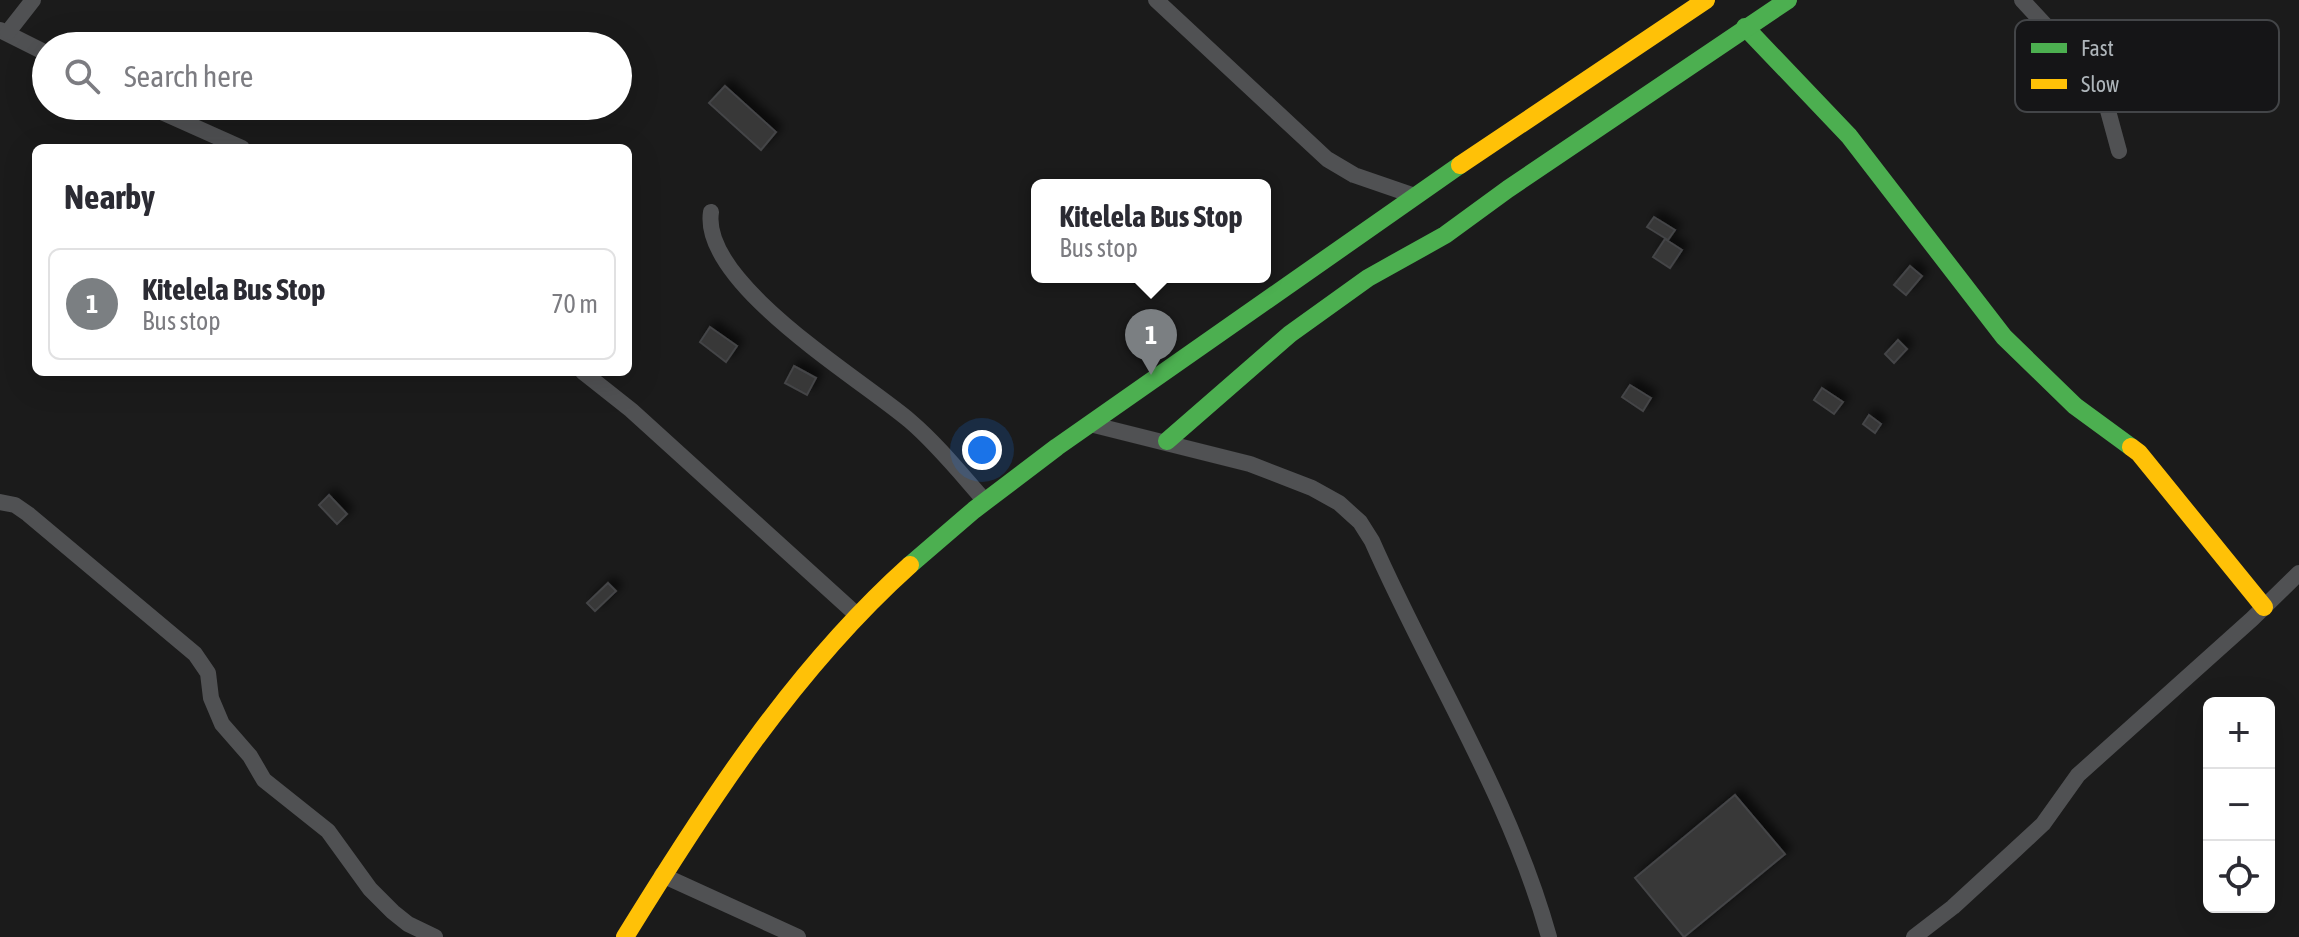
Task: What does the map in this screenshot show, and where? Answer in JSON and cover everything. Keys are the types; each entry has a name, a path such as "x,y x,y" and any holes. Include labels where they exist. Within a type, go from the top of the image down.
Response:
{"main road":[{"path":"625,937 662,875 758,735 804,675 893,579 985,501 1090,424 1534,113 1706,0"},
{"path":"1167,441 1290,334 1368,278 1445,235 1788,0"},
{"path":"1745,27 1849,136 2004,337 2075,406 2139,453 2264,607"}],"street":[{"path":"32,46 4,31 33,0"},
{"path":"1156,0 1327,159 1354,175 1415,196"},
{"path":"2022,0 2040,20"},
{"path":"2108,112 2119,151"},
{"path":"179,120 233,144"},
{"path":"711,212 709,224 714,240 722,259 738,279 787,326 914,424 985,501"},
{"path":"588,376 631,410 857,615"},
{"path":"1090,424 1250,464 1312,488 1339,503 1360,522 1459,718 1528,866 1549,937"},
{"path":"0,502 15,505 28,514 195,654 208,673 211,698 222,724 250,756 264,780 328,831 383,903 408,924 435,937"},
{"path":"1914,937 1953,907 2043,824 2078,775 2299,573"},
{"path":"662,875 798,937"}],"building":[{"path":"725,86 776,132 761,150 709,103"},
{"path":"1654,217 1675,230 1668,240 1647,227"},
{"path":"1665,239 1682,250 1670,268 1653,257"},
{"path":"1910,266 1922,276 1906,295 1894,285"},
{"path":"710,327 737,346 726,362 700,342"},
{"path":"1898,340 1907,349 1894,363 1885,354"},
{"path":"794,366 816,378 807,395 785,383"},
{"path":"1630,385 1651,398 1643,411 1622,397"},
{"path":"1822,388 1843,402 1834,414 1814,400"},
{"path":"1869,415 1881,424 1875,433 1863,424"},
{"path":"329,495 347,514 337,524 319,505"},
{"path":"608,583 616,591 595,611 587,603"},
{"path":"1735,795 1785,854 1684,937 1635,878"}],"traffic: fast":[{"path":"1167,441 1290,334 1368,278 1445,235 1788,0"},
{"path":"1745,27 1849,136 2004,337 2075,406 2131,447"},
{"path":"910,565 974,510 1057,447 1460,165"}],"traffic: slow":[{"path":"1460,165 1706,0"},
{"path":"2131,447 2264,607"},
{"path":"625,937 754,740 828,649 910,565"}],"place":[{"name":"Kitelela Bus Stop","path":"1151,375"}]}
